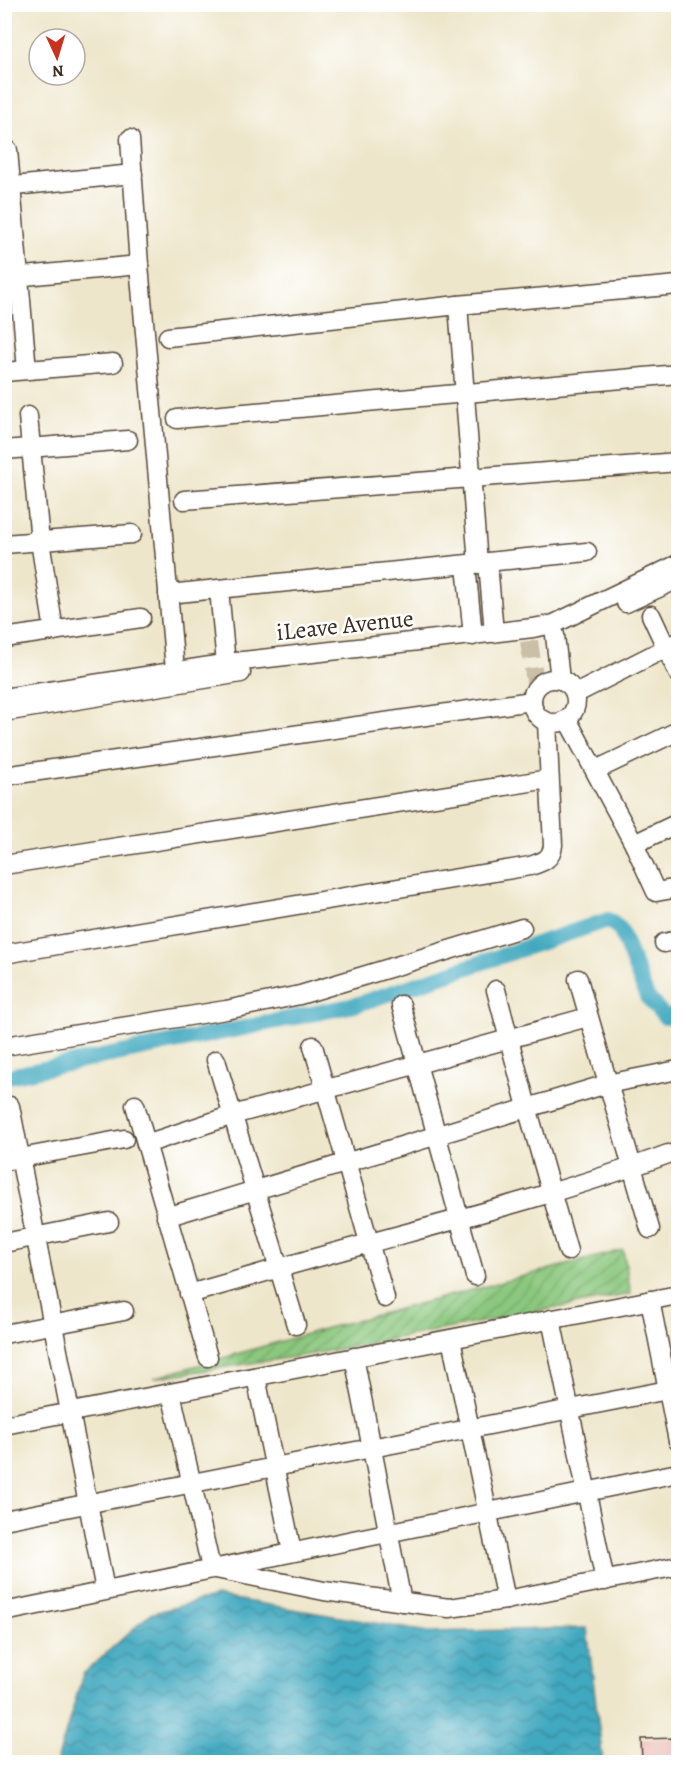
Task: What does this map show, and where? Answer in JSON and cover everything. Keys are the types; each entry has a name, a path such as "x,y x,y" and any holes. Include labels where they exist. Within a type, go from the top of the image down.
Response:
{"street":[{"path":"130,139 175,670"},
{"path":"8,150 12,277 27,370"},
{"path":"8,187 133,174"},
{"path":"12,277 139,265"},
{"path":"168,337 458,305 678,285"},
{"path":"458,305 477,564 473,636"},
{"path":"4,372 113,363"},
{"path":"177,419 678,374"},
{"path":"28,417 40,541 54,631"},
{"path":"4,450 128,440"},
{"path":"184,500 678,462"},
{"path":"4,544 132,534"},
{"path":"168,594 587,552"},
{"path":"477,564 494,633"},
{"name":"iLeave Avenue","path":"4,698 175,670 473,636 554,624 678,564"},
{"name":"iLeave Avenue","path":"4,712 249,672 529,641 555,635 678,579"},
{"path":"219,589 226,664"},
{"path":"651,615 673,645 678,673"},
{"path":"4,638 141,618"},
{"path":"555,635 560,680"},
{"path":"575,694 673,645"},
{"path":"554,679 560,680 572,688 575,694 575,708 567,718 554,723 547,722 536,714 532,701 536,688 554,679"},
{"path":"4,776 532,701"},
{"path":"567,718 634,844 656,892 678,888"},
{"path":"4,954 531,866 545,861 552,854 547,722"},
{"path":"596,770 678,731"},
{"path":"4,865 549,779"},
{"path":"634,844 678,823"},
{"path":"4,1044 10,1045 158,1021 300,995 522,928"},
{"path":"578,979 650,1229"},
{"path":"496,990 568,1251"},
{"path":"401,1005 475,1276"},
{"path":"146,1144 233,1115 509,1041 588,1017"},
{"path":"313,1046 345,1164 386,1298"},
{"path":"216,1060 296,1325"},
{"path":"166,1217 607,1084 678,1070"},
{"path":"135,1105 208,1357"},
{"path":"10,1106 12,1160 35,1237 105,1590"},
{"path":"12,1160 124,1139"},
{"path":"189,1294 460,1219 668,1154"},
{"path":"4,1243 109,1222"},
{"path":"4,1425 678,1295"},
{"path":"650,1300 673,1389 678,1441"},
{"path":"4,1334 124,1311"},
{"path":"551,1319 605,1581"},
{"path":"451,1339 506,1600"},
{"path":"354,1357 402,1602"},
{"path":"256,1377 292,1552"},
{"path":"4,1520 673,1389"},
{"path":"171,1393 211,1568"},
{"path":"4,1612 678,1473"},
{"path":"211,1568 324,1591 449,1608 506,1600 678,1566"}],"green space":[{"path":"623,1250 631,1294 307,1355 153,1378 327,1328"}],"water":[{"path":"216,1596 428,1632 587,1628 603,1762 57,1762 83,1674 150,1614"}],"building":[{"path":"678,1738 678,1762 642,1762 641,1739"}],"waterway":[{"path":"4,1077 355,1005 608,920 620,929 647,997 665,1017 678,1015"}],"tunnel":[{"path":"529,641 536,689"}]}
